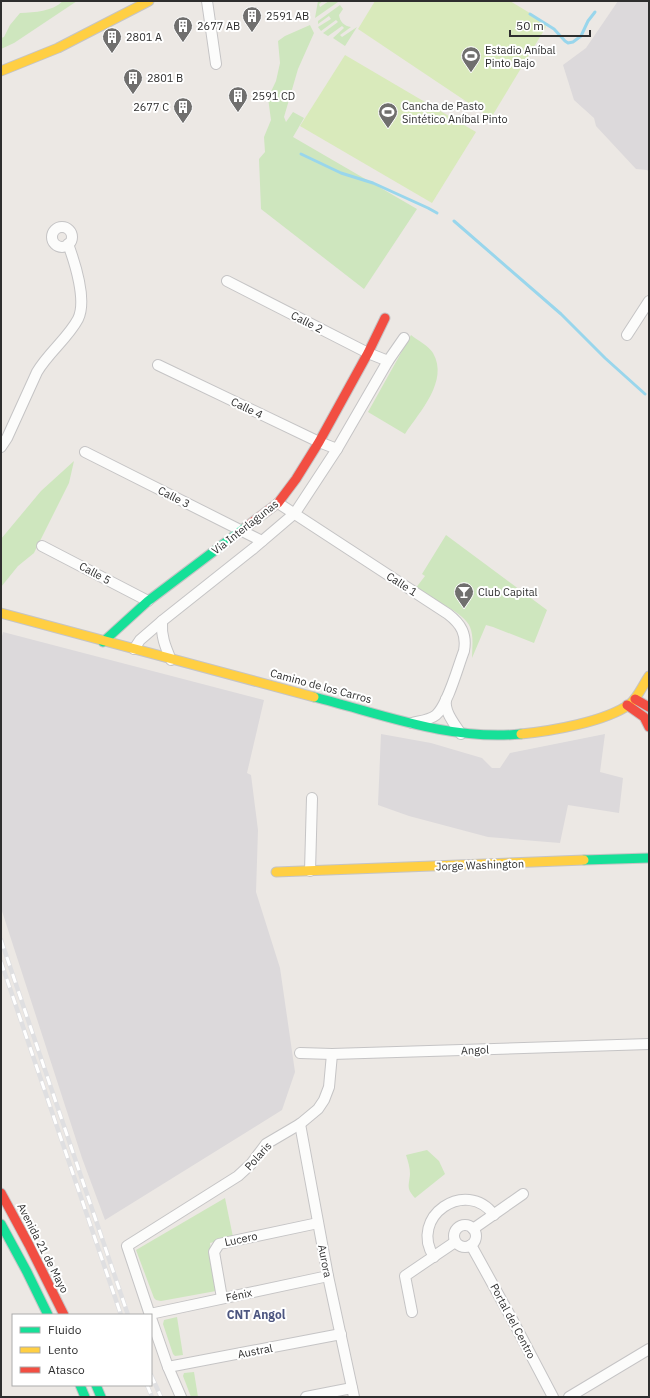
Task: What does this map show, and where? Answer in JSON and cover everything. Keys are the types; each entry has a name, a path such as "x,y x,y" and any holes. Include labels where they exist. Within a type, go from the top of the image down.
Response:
{"main road":[{"path":"1,70 28,60 149,1"},
{"name":"Vía Interlagunas","path":"102,642 148,601 278,503 296,479 319,442 368,353 385,318"},
{"name":"Camino de los Carros","path":"1,613 102,642 209,668 411,723 461,734 492,736 515,735 539,731 593,719 627,705 635,699"},
{"path":"649,676 635,699 649,707"},
{"path":"627,705 644,717 649,727"},
{"name":"Jorge Washington","path":"276,872 649,858"},
{"name":"Avenida 21 de Mayo","path":"1,1193 64,1314"},
{"path":"1,1224 48,1314"},
{"path":"80,1386 85,1397"},
{"path":"96,1386 101,1397"}],"street":[{"path":"207,1 216,64"},
{"path":"1,447 7,438 37,372 43,362 73,326 81,312 81,294 72,254 68,244"},
{"name":"Calle 2","path":"227,281 368,353 388,361"},
{"path":"627,335 647,307"},
{"name":"Vía Interlagunas","path":"134,649 140,640 162,621 295,513 337,449 388,361 404,338"},
{"name":"Calle 4","path":"158,365 319,442 337,449"},
{"name":"Calle 3","path":"85,452 262,541"},
{"name":"Calle 1","path":"278,503 448,614 460,625 464,632 466,642 443,706 432,718 411,723"},
{"name":"Calle 5","path":"42,546 148,601"},
{"path":"162,621 162,637 171,660"},
{"name":"Calle 1","path":"447,697 446,703 448,714 461,734"},
{"path":"310,871 312,798"},
{"name":"Angol","path":"300,1053 332,1054 649,1044"},
{"name":"Polaris","path":"149,1314 127,1246 238,1176 251,1164 266,1144 300,1124 318,1109 324,1100 329,1087 332,1054"},
{"name":"Aurora","path":"300,1124 328,1276 353,1393"},
{"path":"474,1229 523,1194"},
{"path":"434,1257 429,1246 428,1232 433,1217 445,1205 461,1200 469,1200 482,1204 494,1214"},
{"name":"Lucero","path":"222,1298 214,1252 219,1244 318,1223"},
{"path":"465,1225 474,1229 476,1236 475,1241 471,1245 465,1248 459,1246 455,1242 454,1235 458,1228 465,1225"},
{"path":"412,1312 405,1276 455,1242"},
{"name":"Portal del Centro","path":"471,1245 514,1321 553,1397"},
{"name":"Fénix","path":"152,1316 222,1298 328,1276"},
{"path":"152,1322 168,1367 181,1397"},
{"name":"Austral","path":"168,1367 341,1334"},
{"path":"569,1397 649,1349"},
{"path":"306,1397 353,1393"}],"shaded area":[{"path":"618,1 649,1 649,172 647,170 636,169 596,126 594,118 574,100 563,65 586,48"},
{"path":"3,632 264,700 247,773 251,775 258,830 256,892 280,968 295,1072 282,1110 105,1220 82,1158 1,908 1,640"},
{"path":"381,734 431,743 482,758 492,768 500,768 510,753 605,734 600,772 623,778 619,813 568,805 560,843 488,837 409,816 378,805"}],"green space":[{"path":"63,1 77,1 14,43 1,49 1,38 4,37 10,25 20,13 37,12 48,9"},
{"path":"318,1 323,1 319,4 320,7 329,1 338,2 315,18"},
{"name":"Estadio Aníbal Pinto Bajo","path":"375,1 510,1 543,21 546,27 491,118 358,29"},
{"path":"340,5 343,9 339,15 340,20 344,25 351,27 340,35 342,37 357,27 345,46 333,38 344,28 342,26 328,36 323,33 338,22 336,20 321,31 318,27 331,19 329,16 318,24 318,21"},
{"path":"310,25 314,33 298,69 284,117 286,122 293,112 304,118 293,137 417,209 364,289 261,209 259,159 265,152 264,137 271,120 268,98 276,81 280,63 278,41 285,36"},
{"name":"Cancha de Pasto Sintético Aníbal Pinto","path":"345,55 476,132 432,203 300,126"},
{"path":"411,335 433,353 437,364 437,374 431,395 405,434 368,412"},
{"path":"74,461 69,483 34,553 18,566 1,587 1,539 41,491"},
{"path":"446,535 547,610 534,643 486,625 472,658 472,635 467,622 454,611 415,589 425,576 422,574"},
{"path":"427,1150 439,1161 445,1174 415,1198 409,1189 410,1172 406,1155"},
{"path":"225,1198 233,1237 210,1243 217,1288 216,1291 161,1301 156,1300 136,1250"},
{"path":"177,1317 183,1355 175,1356 163,1324 164,1320"},
{"path":"194,1372 198,1397 191,1397 183,1376 184,1373"}],"waterway":[{"path":"530,14 554,29 568,43 573,42 581,36 588,21 595,12"},
{"path":"301,154 341,173 373,183 437,213"},
{"path":"454,221 561,314 605,358 645,394"}],"railway":[{"path":"1,940 128,1314"},
{"path":"1,962 121,1314"},
{"path":"152,1377 161,1397"},
{"path":"147,1386 152,1397"}],"traffic: fast":[{"path":"103,642 148,601 246,527"},
{"path":"314,697 390,718 442,730 468,734 521,734"},
{"path":"584,860 649,858"},
{"path":"1,1224 48,1314"},
{"path":"80,1386 85,1397"},
{"path":"96,1386 101,1397"}],"traffic: slow":[{"path":"1,71 58,48 149,1"},
{"path":"1,613 314,697"},
{"path":"521,734 577,725 607,716 630,704 649,676"},
{"path":"276,872 584,860"}],"traffic: jam":[{"path":"246,527 278,503 296,479 319,442 368,353 385,318"},
{"path":"635,699 649,707"},
{"path":"627,705 644,717 649,727"},
{"path":"1,1193 64,1314"}],"place":[{"name":"2591 AB","path":"252,33"},
{"name":"2677 AB","path":"183,43"},
{"name":"2801 A","path":"112,54"},
{"name":"Estadio Aníbal Pinto Bajo","path":"471,73"},
{"name":"2801 B","path":"133,95"},
{"name":"2591 CD","path":"238,113"},
{"name":"2677 C","path":"183,124"},
{"name":"Cancha de Pasto Sintético Aníbal Pinto","path":"388,129"},
{"name":"Club Capital","path":"464,609"}],"district":[{"name":"CNT Angol","path":"256,1315"}]}
